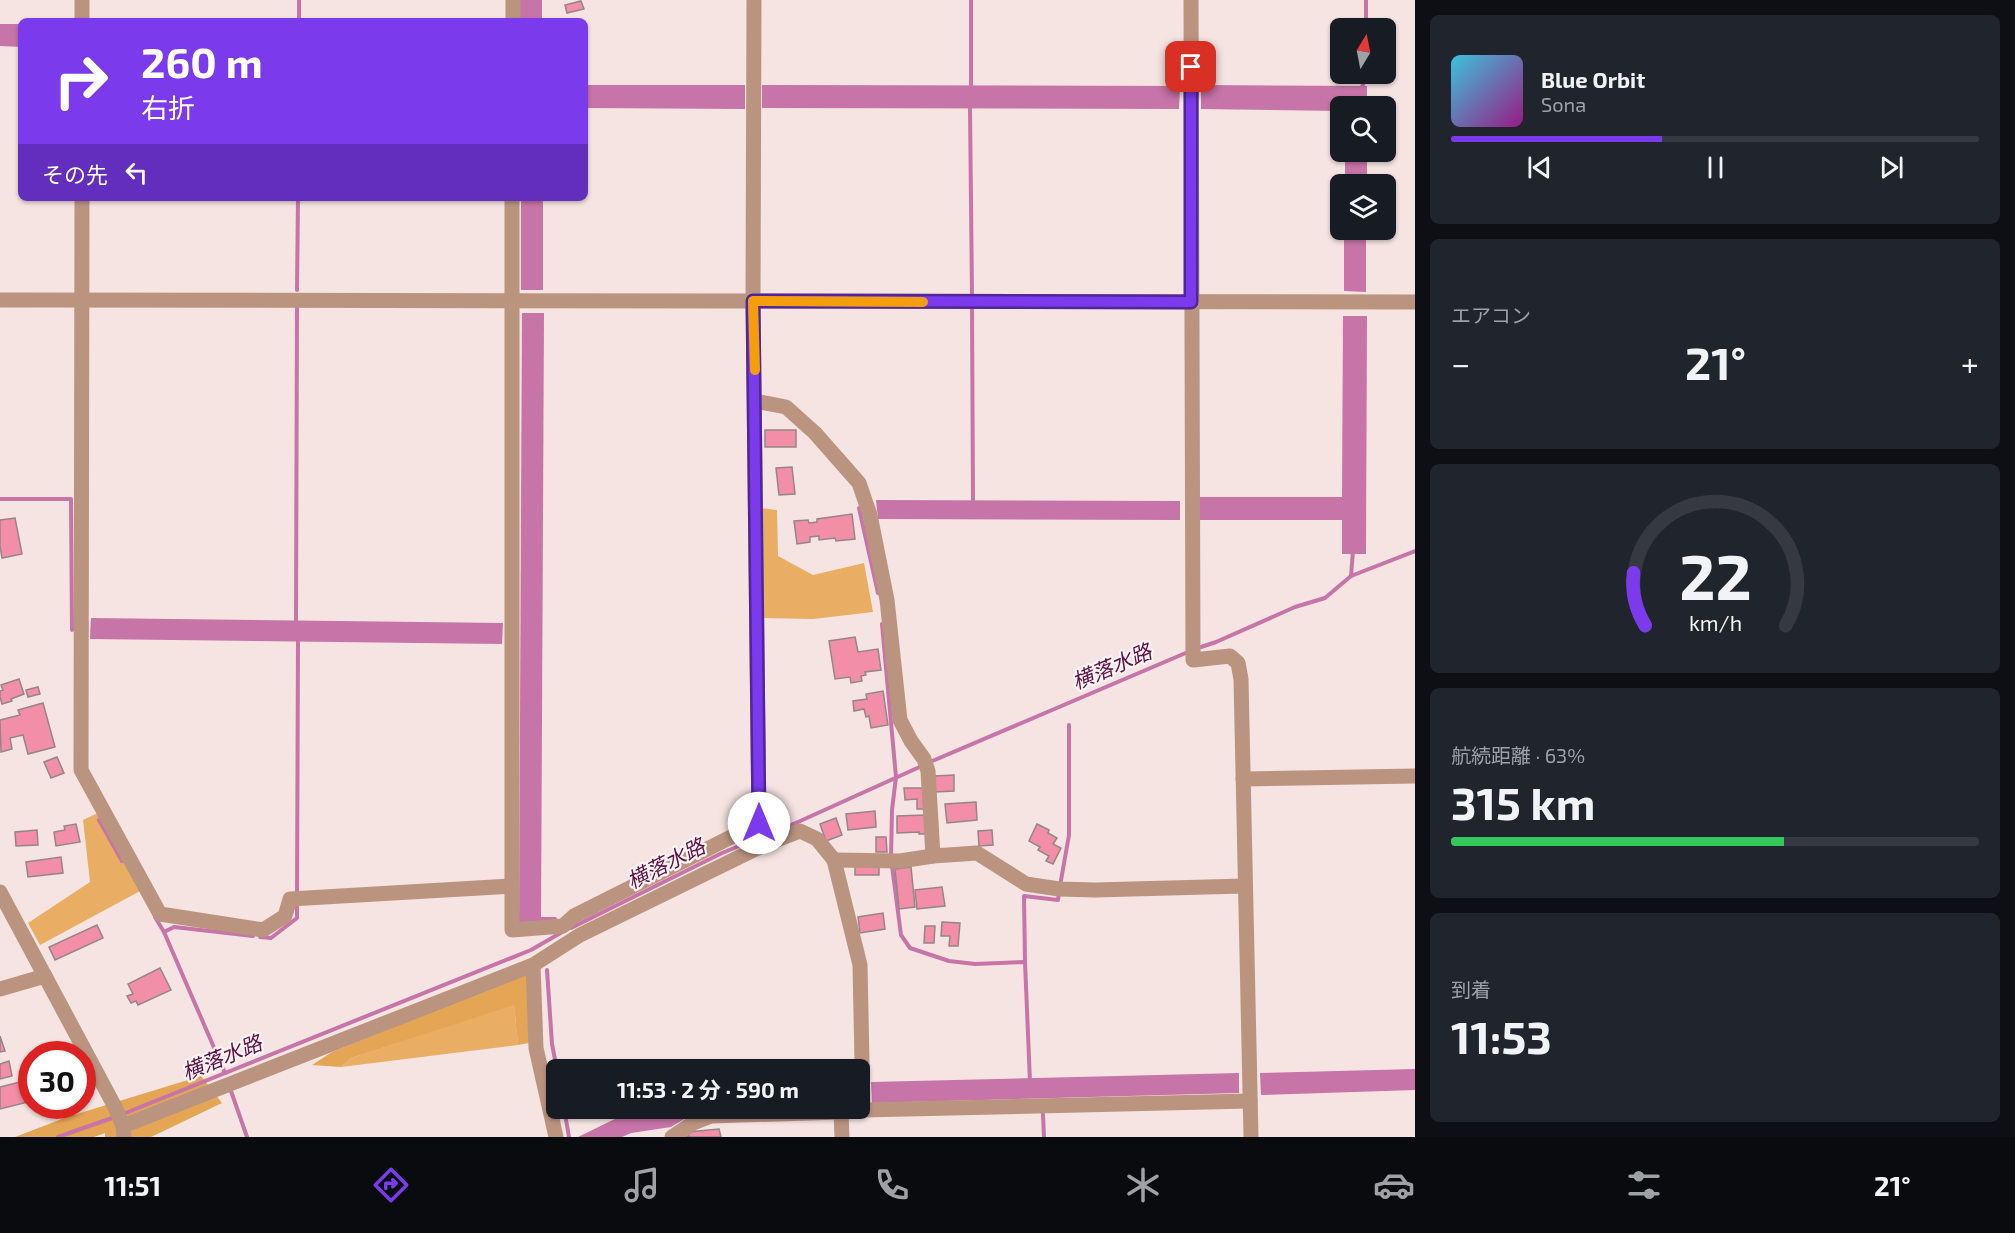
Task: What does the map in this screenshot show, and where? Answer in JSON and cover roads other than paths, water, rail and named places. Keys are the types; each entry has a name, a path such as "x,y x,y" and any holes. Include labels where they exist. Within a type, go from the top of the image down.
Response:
{"street":[{"path":"82,0 82,18"},
{"path":"513,0 513,18"},
{"path":"754,0 753,301 759,823 766,844"},
{"path":"1191,0 1193,660 1230,656 1238,663 1241,679 1251,1137"},
{"path":"82,201 81,770 160,914 263,930 285,916 296,898 512,886"},
{"path":"512,201 526,301 512,930 563,926 574,916 759,823"},
{"path":"0,300 1415,302"},
{"path":"755,401 786,407 815,433 859,483 868,508 887,600 900,720 926,765 933,856"},
{"path":"1243,779 1415,776"},
{"path":"0,892 115,1107 123,1132 533,965 580,935 766,844 800,831 817,839 834,860 860,965 861,1059"},
{"path":"834,860 900,861 977,853 1026,884 1059,889 1244,886"},
{"path":"574,916 580,935"},
{"path":"533,965 536,1048 556,1137"},
{"path":"0,989 45,976"},
{"path":"870,1099 1249,1089"},
{"path":"672,1137 703,1119"},
{"path":"841,1119 842,1137"}],"waterway":[{"path":"299,0 299,18"},
{"path":"971,0 971,85"},
{"path":"1366,0 1366,18"},
{"path":"1361,90 1363,84"},
{"path":"970,109 972,294"},
{"path":"297,290 298,201"},
{"path":"296,621 297,308"},
{"path":"972,308 973,500"},
{"path":"0,499 71,499 72,630"},
{"path":"864,508 859,508 878,593"},
{"path":"1351,576 1353,551"},
{"name":"横落水路","path":"1198,648 1295,607 1325,598 1351,576 1415,551"},
{"path":"882,624 896,777 892,810 891,858"},
{"path":"297,896 298,642"},
{"name":"横落水路","path":"930,762 1188,652"},
{"path":"1060,886 1069,835 1069,725"},
{"name":"横落水路","path":"571,928 722,853 798,822 924,765"},
{"path":"99,820 122,861"},
{"path":"892,866 901,935 910,948 949,961 975,964 1025,962 1030,1082"},
{"path":"1025,961 1024,896 1058,900 1059,893"},
{"path":"260,937 271,938 297,918 297,903"},
{"path":"155,917 164,932"},
{"path":"540,919 555,919"},
{"path":"225,1073 164,932 174,927 253,936"},
{"name":"横落水路","path":"123,1114 531,950 564,931"},
{"path":"547,970 555,1059"},
{"path":"231,1091 247,1137"},
{"path":"1043,1114 1044,1137"},
{"name":"横落水路","path":"58,1137 115,1117"},
{"path":"566,1119 569,1137"}]}
